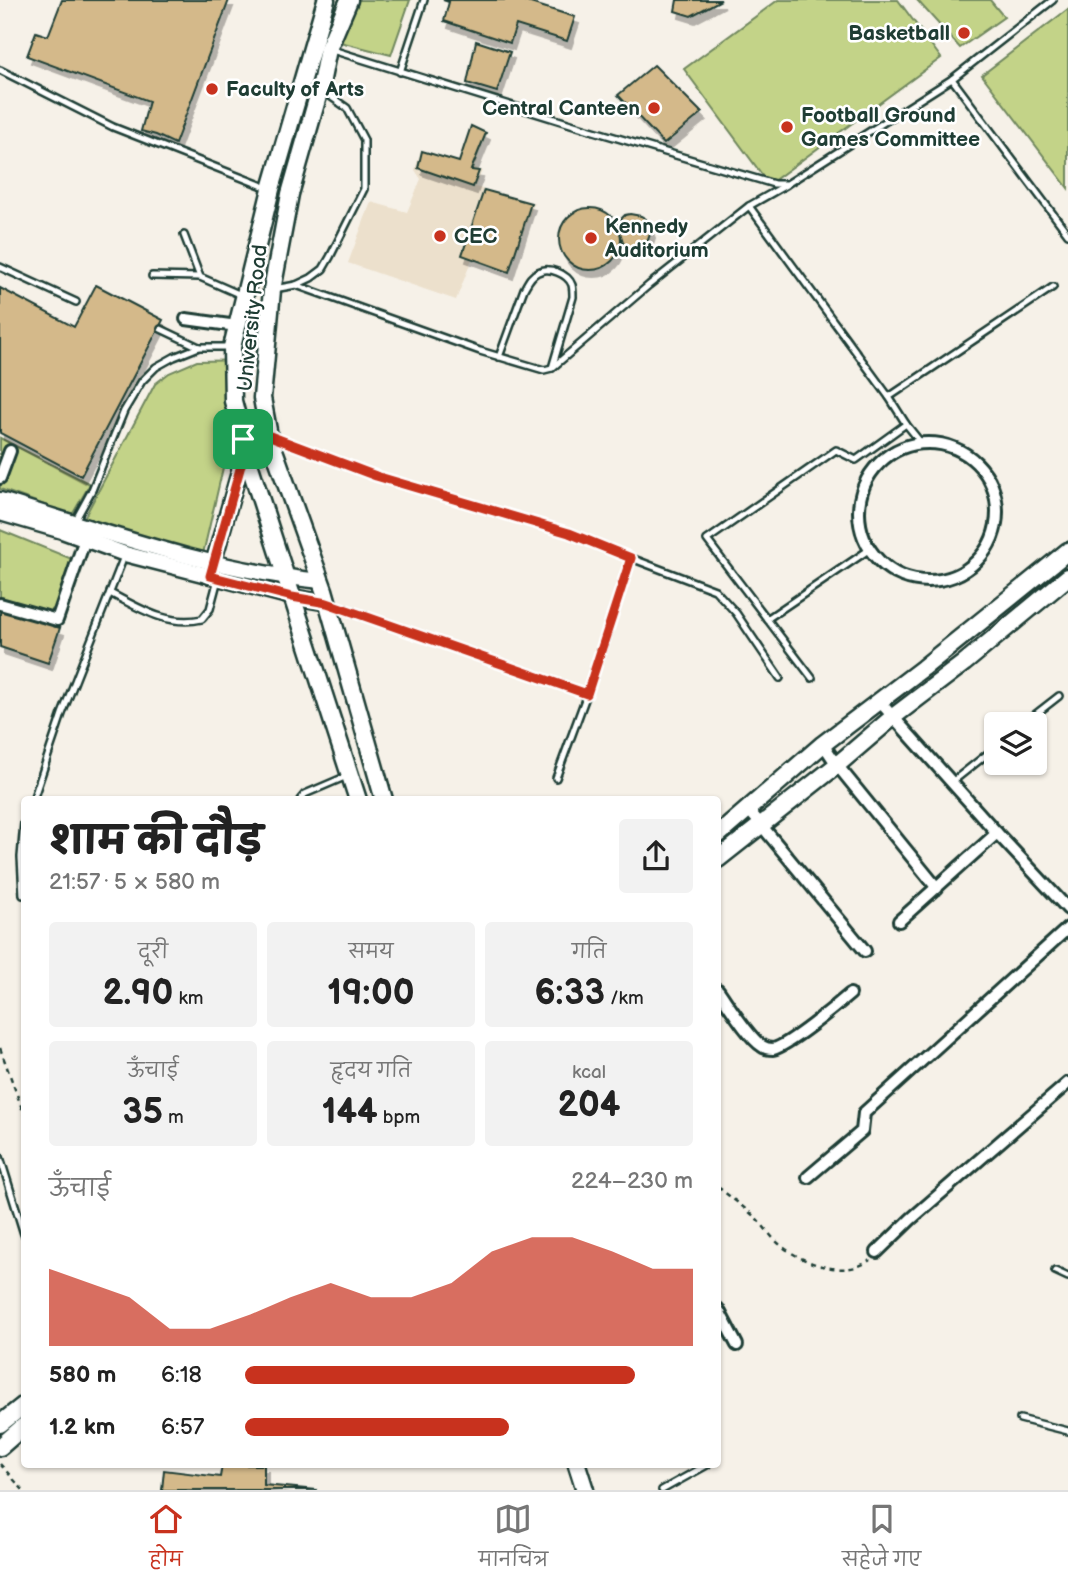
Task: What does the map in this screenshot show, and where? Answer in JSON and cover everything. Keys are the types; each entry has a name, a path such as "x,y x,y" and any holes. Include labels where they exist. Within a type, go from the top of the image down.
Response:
{"main road":[{"name":"University Road","path":"349,0 328,49 320,89 290,194 272,290 261,398 270,436 321,581 383,796"},
{"path":"321,1 232,347 233,401 244,445 357,796"},
{"path":"721,832 823,744 1068,551"},
{"path":"721,857 1068,577"},
{"path":"0,1424 21,1407"},
{"path":"0,1447 21,1429"},
{"path":"578,1468 585,1490"}],"street":[{"path":"186,319 237,326"},
{"path":"214,573 244,445 270,436"},
{"path":"937,442 962,450 983,468 996,493 998,520 989,546 971,566 946,578 919,580 893,572 873,554 860,529 858,502 867,476 887,459 922,444 937,442"},
{"path":"0,478 10,451"},
{"path":"0,500 74,522 214,573 292,597 327,603"},
{"path":"0,513 62,531 125,554 214,573 321,581"},
{"path":"0,604 57,620 85,540"},
{"path":"879,701 1068,909"},
{"path":"823,744 937,888"},
{"path":"748,809 865,951"},
{"path":"899,922 997,833"},
{"path":"808,1177 862,1130 864,1113 1068,928"},
{"path":"721,994 754,1039 770,1049 798,1034 850,994"},
{"path":"877,1252 911,1219 1068,1083"},
{"path":"721,1316 737,1345"}],"lane":[{"path":"400,72 424,0"},
{"path":"296,285 499,357 544,370 552,368 649,285 749,206 952,79 1053,0"},
{"path":"328,49 774,184 787,184"},
{"path":"0,69 113,127 271,189"},
{"path":"952,79 1068,234"},
{"path":"272,290 296,285 323,269 364,189 364,140 348,108 320,89"},
{"path":"749,206 922,444"},
{"path":"184,235 201,277"},
{"path":"0,267 76,302"},
{"path":"499,357 530,279 537,272 554,271 570,281 573,297 552,368"},
{"path":"152,276 201,277 244,296"},
{"path":"889,397 1053,287"},
{"path":"161,329 199,347"},
{"path":"74,522 92,490 124,411 142,381 156,367 174,356 199,347 232,347"},
{"path":"812,678 707,540 836,450 856,460 906,424"},
{"path":"270,436 376,476 569,533 715,590 736,613 780,678"},
{"path":"767,619 870,548"},
{"path":"34,796 62,715 125,554"},
{"path":"556,778 587,694 631,558"},
{"path":"110,593 165,619 191,622 202,620 210,609 214,573"},
{"path":"327,603 587,694"},
{"path":"1038,712 1059,696"},
{"path":"952,782 984,757"},
{"path":"303,796 350,775"},
{"path":"0,1157 21,1224"},
{"path":"1055,1271 1068,1277"},
{"path":"1020,1419 1068,1431"},
{"path":"662,1490 702,1468"}],"path":[{"path":"0,1048 21,1106"},
{"path":"721,1189 756,1218 778,1243 799,1258 821,1266 849,1268 867,1263 877,1252"},
{"path":"0,1464 23,1490"}],"shaded area":[{"name":"CEC","path":"471,125 487,133 474,168 482,171 475,187 534,203 509,272 472,259 456,300 348,263 371,202 407,212 421,179 415,170 421,150 458,161"}],"green space":[{"path":"346,0 410,0 391,55 336,41"},
{"name":"Football Ground Games Committee","path":"778,0 898,0 941,58 769,184 684,69"},
{"name":"Basketball","path":"917,0 990,0 1004,17 960,48"},
{"path":"1068,9 1068,188 982,75"},
{"path":"248,360 203,554 83,520 155,384 169,373 197,361"},
{"path":"0,438 90,484 72,515 0,489"},
{"path":"0,530 72,559 58,606 48,612 0,597"}],"building":[{"name":"Faculty of Arts","path":"62,0 229,0 175,144 141,131 149,101 27,56 36,32 48,36"},
{"path":"443,0 521,0 575,17 567,41 516,25 510,43 444,21 449,2"},
{"path":"677,0 721,0 691,16 675,11"},
{"path":"476,41 510,52 497,92 467,83"},
{"path":"654,65 702,113 664,144 618,95"},
{"path":"471,126 486,133 471,170 479,171 473,187 418,168 422,151 459,162"},
{"path":"484,190 531,203 509,272 462,255"},
{"path":"590,208 612,217 621,239 612,261 590,270 568,261 559,239 568,217"},
{"path":"630,214 646,219 651,231 647,243 637,249 625,248 617,223"},
{"path":"96,285 163,320 81,476 0,433 0,288 74,327"},
{"path":"0,608 60,628 48,663 0,647"},
{"path":"222,1468 264,1468 264,1485 317,1490 162,1490 164,1470 220,1477"}],"place":[{"name":"Basketball","path":"964,33"},
{"name":"Faculty of Arts","path":"212,89"},
{"name":"Central Canteen","path":"654,108"},
{"name":"Football Ground Games Committee","path":"787,127"},
{"name":"CEC","path":"440,236"},
{"name":"Kennedy Auditorium","path":"591,238"}],"route":[{"path":"270,436 376,476 569,533 631,558 587,694 327,603 210,576 245,451 243,439 270,436"}]}
